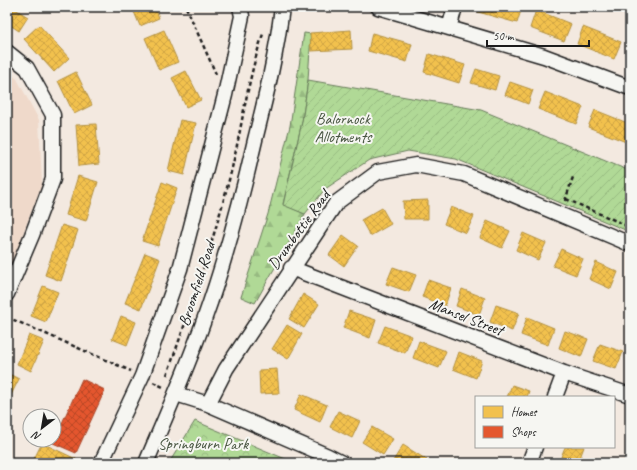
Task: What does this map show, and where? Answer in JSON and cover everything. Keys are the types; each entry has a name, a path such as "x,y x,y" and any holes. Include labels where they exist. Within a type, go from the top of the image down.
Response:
{"street":[{"name":"Broomfield Road","path":"101,463 142,376 180,269 225,95 242,16 240,7"},
{"name":"Broomfield Road","path":"146,463 176,394 204,320 240,202 279,34 282,7"},
{"path":"378,7 544,56 630,88"},
{"path":"449,28 455,7"},
{"path":"7,52 27,68 53,116 53,179 32,235 7,294"},
{"name":"Drumbottie Road","path":"208,404 226,369 291,268 336,202 378,172 416,165 464,174 630,244"},
{"name":"Mansel Street","path":"291,268 564,373 630,395"},
{"path":"555,396 564,373"},
{"path":"176,394 208,404 342,463"},
{"path":"529,463 535,448"}],"path":[{"path":"186,7 216,74"},
{"path":"163,387 189,312 224,198 242,127 255,58 264,30"},
{"path":"560,215 573,177"},
{"path":"566,200 630,227"},
{"path":"7,317 142,376 176,394"}],"shaded area":[{"path":"7,70 17,79 39,120 42,184 7,275"}],"green space":[{"path":"304,33 311,34 308,80 302,122 283,204 305,214 255,303 241,297 268,214 290,126"},
{"name":"Balornock Allotments","path":"308,80 481,110 630,171 630,232 456,159 408,151 369,160 325,189 305,214 283,205 302,122"},
{"name":"Springburn Park","path":"195,421 295,463 169,463"}],"building: Homes":[{"path":"7,7 12,7 28,17 19,31 7,23"},
{"path":"132,7 155,7 159,18 140,26"},
{"path":"480,7 522,7 517,23 478,12"},
{"path":"536,10 571,24 564,41 530,28"},
{"path":"39,25 69,58 54,72 24,39"},
{"path":"583,27 621,42 614,59 577,44"},
{"path":"164,30 178,62 159,70 145,38"},
{"path":"351,30 352,49 311,51 310,33"},
{"path":"372,33 412,44 407,62 368,51"},
{"path":"429,54 465,65 459,83 424,72"},
{"path":"476,69 499,76 495,90 471,83"},
{"path":"186,71 201,100 186,107 172,78"},
{"path":"76,72 92,105 74,114 58,81"},
{"path":"510,82 533,90 528,104 505,95"},
{"path":"545,92 583,107 576,124 538,109"},
{"path":"595,110 630,124 630,133 626,142 588,127"},
{"path":"180,120 196,123 184,175 168,171"},
{"path":"96,124 99,164 79,166 76,125"},
{"path":"78,176 98,182 86,221 66,215"},
{"path":"162,182 177,188 158,246 142,241"},
{"path":"428,200 428,219 404,219 403,201"},
{"path":"451,207 474,216 466,233 444,224"},
{"path":"382,208 391,224 370,236 361,220"},
{"path":"487,221 510,231 502,248 480,238"},
{"path":"62,225 78,230 61,281 45,275"},
{"path":"523,233 546,243 538,260 516,250"},
{"path":"343,235 358,246 344,266 329,255"},
{"path":"561,249 583,259 576,275 553,266"},
{"path":"145,253 160,259 141,309 125,303"},
{"path":"596,262 618,272 611,289 589,279"},
{"path":"393,267 416,275 409,292 386,284"},
{"path":"428,280 451,288 445,306 422,297"},
{"path":"43,286 58,292 46,322 31,316"},
{"path":"462,289 485,298 479,315 456,306"},
{"path":"303,294 319,304 304,328 289,319"},
{"path":"496,305 519,313 512,331 490,322"},
{"path":"349,311 376,320 370,338 343,328"},
{"path":"121,316 136,322 127,345 112,339"},
{"path":"527,317 554,328 548,345 521,335"},
{"path":"287,325 302,334 288,359 272,349"},
{"path":"385,326 412,336 405,353 378,343"},
{"path":"565,331 588,339 581,357 559,348"},
{"path":"29,335 44,341 31,371 17,364"},
{"path":"419,341 446,351 439,368 413,358"},
{"path":"600,344 623,352 616,369 593,361"},
{"path":"459,352 482,361 476,378 453,369"},
{"path":"277,369 279,393 260,394 259,370"},
{"path":"7,373 19,379 7,403"},
{"path":"512,385 529,391 527,396 507,396"},
{"path":"301,394 327,405 320,422 294,410"},
{"path":"338,411 360,421 352,438 330,427"},
{"path":"372,427 393,439 383,455 362,442"},
{"path":"403,445 427,460 425,463 396,463 393,461"},
{"path":"40,448 53,448 76,459 74,463 43,463 34,459"},
{"path":"565,448 584,448 578,463 561,457"}],"building: Shops":[{"path":"82,379 105,390 76,453 62,447 62,423"}]}
